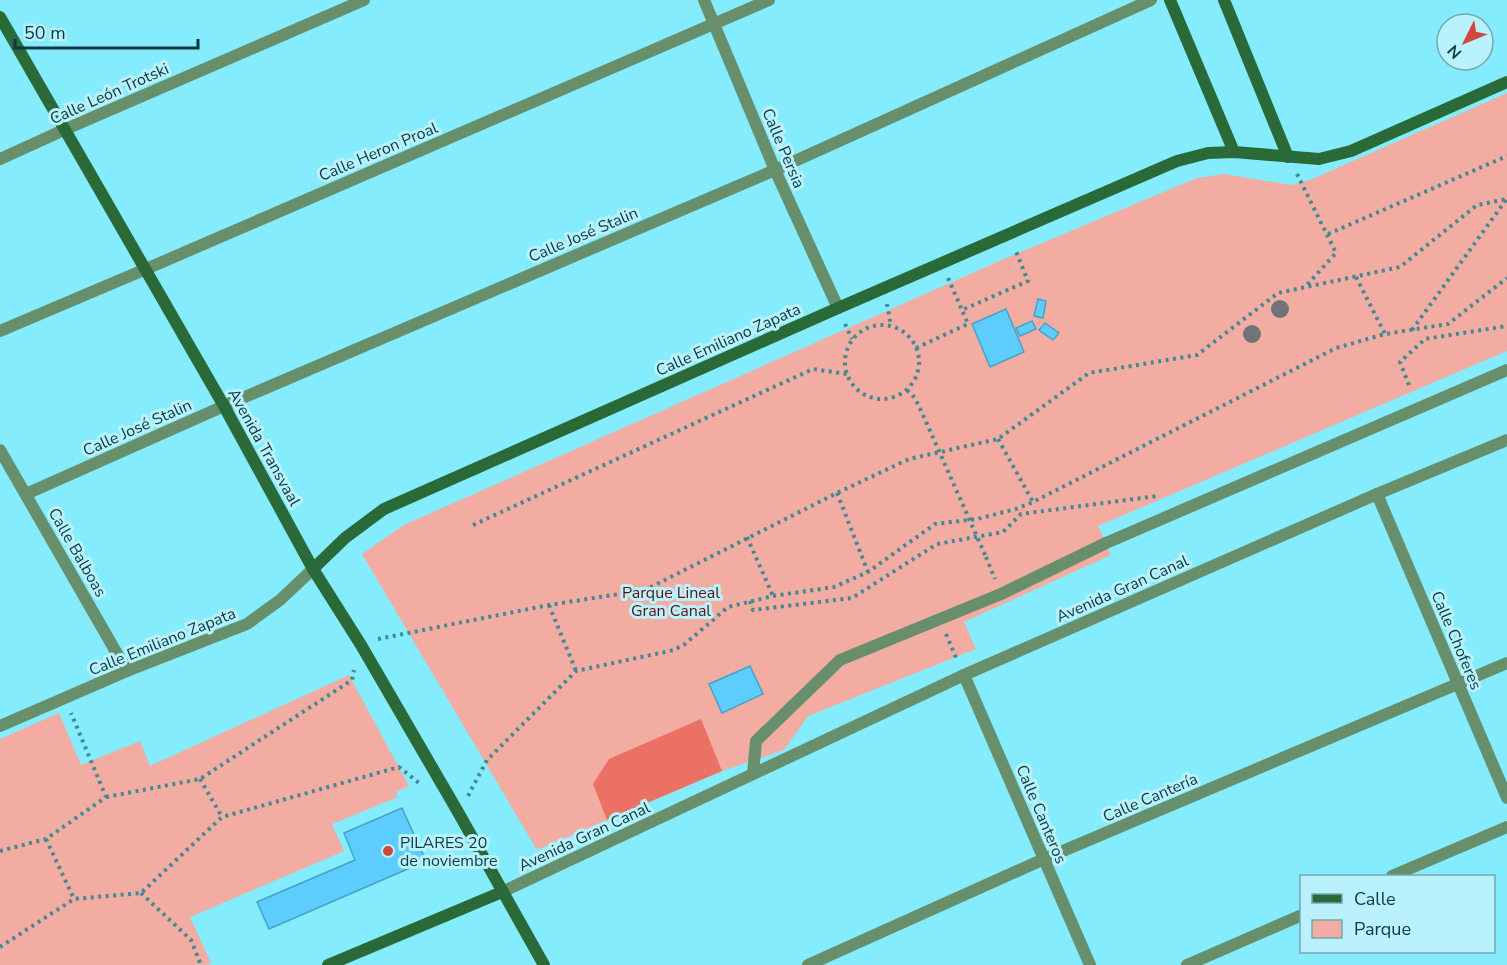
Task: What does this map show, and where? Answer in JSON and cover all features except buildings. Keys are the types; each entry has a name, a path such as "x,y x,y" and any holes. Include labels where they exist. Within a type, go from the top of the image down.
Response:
{"street":[{"name":"Calle León Trotski","path":"0,159 364,0"},
{"name":"Calle Persia","path":"704,0 775,170 838,308"},
{"name":"Calle Heron Proal","path":"0,331 769,0"},
{"name":"Calle José Stalin","path":"26,494 224,406 775,170 1151,0"},
{"path":"1170,0 1234,152"},
{"path":"1224,0 1288,157"},
{"name":"Avenida Transvaal","path":"0,17 224,406 313,569 360,644 544,965"},
{"name":"Calle Emiliano Zapata","path":"0,726 127,671 247,624 280,600 345,538 384,509 838,308 1178,161 1208,153 1234,152 1319,159 1352,152 1507,82"},
{"path":"753,774 756,741 840,660 1001,594 1106,543 1507,370"},
{"name":"Avenida Gran Canal","path":"328,965 502,892 964,675 1377,494 1507,440"},
{"name":"Calle Balboas","path":"0,450 127,671"},
{"name":"Calle Choferes","path":"1377,494 1507,798"},
{"name":"Calle Cantería","path":"808,965 1044,860 1507,663"},
{"name":"Calle Canteros","path":"964,675 1090,965"},
{"path":"1394,875 1507,826"},
{"path":"1187,965 1300,916"}],"path":[{"path":"1328,234 1507,156"},
{"path":"1288,157 1336,253 1305,287"},
{"path":"0,851 46,839 106,797 201,778 352,680 360,644 549,605 645,590 747,537 909,459 998,440 1089,374 1197,355 1278,293 1400,267 1478,205 1507,199"},
{"path":"1411,331 1507,199"},
{"path":"962,310 1028,281 1009,234"},
{"path":"916,348 968,324 942,263"},
{"path":"1356,277 1385,334"},
{"path":"458,813 487,760 576,671 674,650 692,639 728,607 773,596 834,587 868,572 935,524 977,519 1033,502 1336,348 1385,334 1448,324 1507,278"},
{"path":"880,324 901,330 909,336 919,356 919,368 915,380 907,390 897,396 885,399 873,398 852,385 847,374 844,362 846,350 852,339 860,332 880,324"},
{"path":"1409,385 1400,362 1425,339 1507,326"},
{"path":"473,525 813,369 847,374"},
{"path":"907,390 915,398 986,557"},
{"path":"998,440 1033,502"},
{"path":"837,493 868,572"},
{"path":"750,601 753,610 852,598 937,544 1002,532 1021,514 1157,496"},
{"path":"747,537 773,596"},
{"path":"549,605 576,671"},
{"path":"939,619 964,675"},
{"path":"65,698 106,797"},
{"path":"0,947 74,899 141,894 222,817 399,767 425,787"},
{"path":"201,778 222,817"},
{"path":"46,839 74,899"},
{"path":"141,894 191,940 201,965"}],"green space":[{"name":"Parque Lineal Gran Canal","path":"1507,93 1507,351 1098,526 1111,555 964,622 976,649 808,716 784,750 722,771 537,850 362,554 404,525 1004,259 1197,178 1224,174 1291,185 1310,180"},
{"path":"349,675 409,786 396,792 398,797 332,824 344,851 190,917 211,963 206,965 0,965 0,739 59,713 81,765 140,741 150,766"}],"shaded area":[{"path":"701,719 722,771 607,820 593,784 609,759"}],"place":[{"name":"PILARES 20 de noviembre","path":"388,851"}]}
